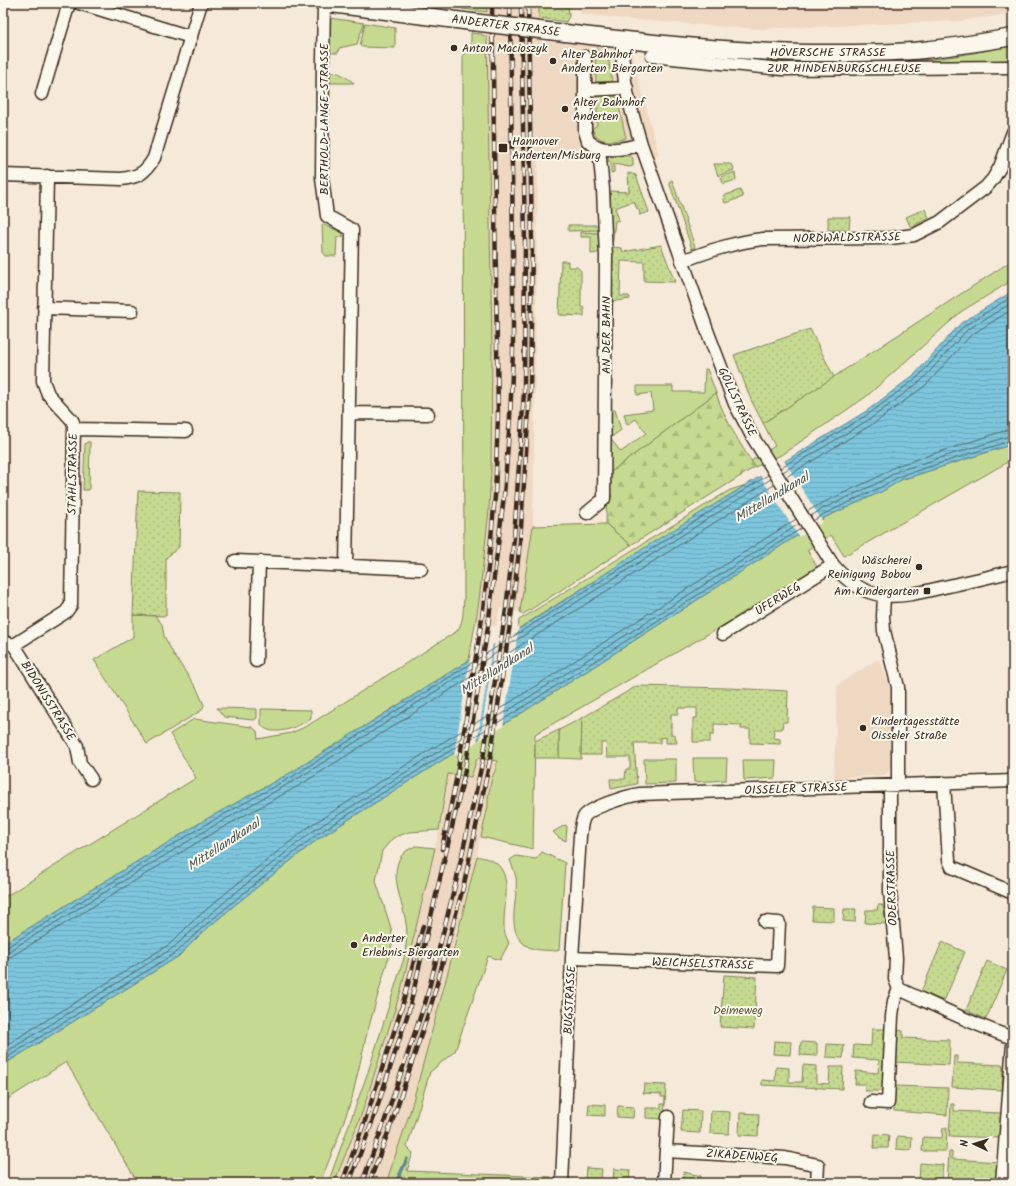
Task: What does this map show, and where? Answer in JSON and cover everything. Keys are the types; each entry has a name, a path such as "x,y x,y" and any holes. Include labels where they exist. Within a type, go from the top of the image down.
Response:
{"main road":[{"name":"ANDERTER STRASSE","path":"324,3 472,22 642,41"},
{"name":"HÖVERSCHE STRASSE","path":"642,41 747,51 860,53 922,50 968,45 1013,37"}],"street":[{"path":"42,94 69,3"},
{"path":"79,3 191,37"},
{"path":"3,175 122,179 136,176 147,169 154,158 201,3"},
{"name":"BERTHOLD-LANGE-STRASSE","path":"324,3 322,136 322,178 324,199 327,216 352,230 346,566"},
{"name":"GOLLSTRASSE","path":"623,40 622,59 633,118 682,261 735,404 752,436 833,565 841,574 856,586 874,594 894,597 912,595 1013,571"},
{"name":"ZUR HINDENBURGSCHLEUSE","path":"652,56 784,69 1013,67"},
{"path":"585,57 585,131 588,141 599,148 623,149 641,144"},
{"path":"585,90 627,88"},
{"name":"NORDWALDSTRASSE","path":"682,261 749,240 891,238 914,235 940,222 986,187 993,179 1000,166 1013,132"},
{"name":"AN DER BAHN","path":"587,513 604,499 606,256 604,203 599,148"},
{"name":"STAHLSTRASSE","path":"8,644 66,612 71,605 74,429 72,420 48,394 43,381 47,176"},
{"path":"44,308 132,311"},
{"path":"349,413 428,414"},
{"path":"74,429 186,431"},
{"path":"235,561 421,569"},
{"path":"256,661 260,562"},
{"name":"UFERWEG","path":"723,634 833,565"},
{"path":"884,596 884,631 898,687 894,786"},
{"name":"BIDONISSTRASSE","path":"8,644 77,746 80,763 91,779"},
{"name":"OISSELER STRASSE","path":"584,818 586,815 603,806 629,796 640,794 1013,781"},
{"path":"944,783 949,860 952,867 1013,893"},
{"name":"ODERSTRASSE","path":"871,1102 888,1103 892,1016 894,1001 899,989 895,979 896,958 890,891 894,786"},
{"name":"BUGSTRASSE","path":"562,1183 572,958 580,836 584,818"},
{"name":"WEICHSELSTRASSE","path":"572,958 776,966 779,923 765,922"},
{"path":"899,989 987,1030 1013,1038"},
{"path":"1002,1183 1013,1044"},
{"path":"664,1183 668,1118"},
{"name":"ZIKADENWEG","path":"666,1151 785,1158 818,1165 817,1183"}],"shaded area":[{"path":"486,3 539,3 540,41 594,45 631,52 659,155 538,159 533,526 521,612 500,608 496,627 475,624 479,601 491,470 492,348"},
{"path":"580,3 1013,3 1013,14 958,21 757,29 634,20 581,14"},
{"name":"Kindertagesstätte Oisseler Straße","path":"878,659 890,688 891,767 884,775 834,778 837,690 839,684"},
{"path":"477,758 498,761 492,777 488,797 488,806 467,897 410,1112 386,1183 334,1183 362,1113 401,990 435,848 448,774 451,774"}],"green space":[{"path":"463,3 486,3 487,12 462,9"},
{"path":"539,3 568,3 569,16 566,22 539,18"},
{"path":"330,18 364,23 357,44 339,48 338,53 330,53"},
{"path":"365,23 395,28 395,48 360,46"},
{"path":"471,33 481,34 487,37 492,348 491,470 489,510 479,601 469,660 292,772 203,821 3,944 3,898 196,778 170,734 194,719 252,727 257,731 258,739 291,733 307,726 457,631 461,624 464,599 463,54 471,52"},
{"path":"1013,46 1013,60 920,63 789,64 652,50 785,59 886,61 943,58"},
{"path":"597,49 608,57 612,82 596,82 595,51"},
{"path":"330,72 339,73 354,83 330,83"},
{"path":"597,96 614,96 617,98 626,138 606,141 595,134 592,129 597,125"},
{"path":"607,156 630,156 633,158 633,166 629,167 614,164 614,172 611,173 611,162 609,162"},
{"path":"714,164 730,164 733,166 734,170 718,176"},
{"path":"735,172 736,180 723,184 721,177"},
{"path":"628,173 636,175 649,212 639,215 639,210 637,209 634,201 615,208 619,220 615,221 612,247 622,248 623,252 661,245 675,282 644,281 644,262 621,261 620,296 629,296 630,299 609,302 610,191 629,192"},
{"path":"672,180 695,247 692,249 669,182"},
{"path":"740,190 743,197 725,203 723,196"},
{"path":"925,209 929,218 911,227 906,217"},
{"path":"828,217 850,217 849,230 828,230"},
{"path":"322,224 343,233 343,237 337,237 336,256 326,256 323,252"},
{"path":"568,225 600,225 600,230 568,231"},
{"path":"581,232 600,233 602,251 591,254 591,237 581,237"},
{"path":"1013,260 1013,280 962,311 867,396 781,455 755,467 751,461 775,446 763,423"},
{"path":"561,261 568,261 568,267 577,267 581,271 581,307 584,308 584,316 559,315"},
{"path":"810,329 834,377 763,423 751,400 734,355"},
{"path":"705,369 707,369 716,393 607,475 607,410 615,410 621,430 610,438 621,452 646,433 636,419 627,425 624,414 653,410 651,393 637,395 637,386 673,386 673,392 704,392"},
{"path":"716,393 738,441 755,467 631,545 606,524 607,475"},
{"path":"90,442 89,490 83,490 85,444"},
{"path":"1013,444 1013,459 844,556 831,535 807,550 819,570 535,734 533,849 481,837 488,806 488,797 492,777 496,769 497,761 477,758 471,777 448,774 439,830 409,832 393,838 382,851 376,881 391,928 393,941 366,1037 352,1098 320,1183 138,1183 66,1062 3,1102 3,1065 179,956 203,932 236,904 318,839 441,761 514,718 826,517 883,491 901,480"},
{"path":"746,485 518,629 519,620 730,490"},
{"path":"138,491 180,492 179,547 166,558 166,616 133,615"},
{"path":"606,524 631,545 522,615 520,611 533,526"},
{"path":"133,615 155,616 162,624 164,636 174,655 197,689 204,705 202,710 147,744 94,660 133,637"},
{"path":"637,686 788,691 787,722 783,722 782,729 774,729 773,738 780,739 780,744 750,743 750,729 741,729 741,725 714,724 714,735 710,735 710,742 693,742 693,718 697,718 697,708 678,708 678,714 671,714 671,734 675,735 677,743 666,743 666,737 660,738 660,743 634,743 637,784 611,789 610,779 625,779 626,769 630,769 630,757 607,757 606,743 601,743 601,755 581,755 582,718"},
{"path":"217,708 257,709 257,718 254,720 224,717"},
{"path":"261,709 311,710 311,718 293,728 271,731 261,724"},
{"path":"582,718 581,759 559,758 559,730"},
{"path":"559,730 559,758 535,758 535,741"},
{"path":"693,758 727,758 726,780 694,782"},
{"path":"644,759 676,759 676,783 645,784"},
{"path":"743,760 776,760 775,778 744,780"},
{"path":"565,825 567,826 566,841 559,838 553,832"},
{"path":"416,846 435,848 401,990 362,1113 334,1183 328,1183 368,1072 404,958 407,927 398,891 396,869 399,860 405,852"},
{"path":"542,852 565,863 559,950 556,951 539,950 529,947 521,941 516,934 514,925 516,878 510,860 516,856 536,859"},
{"path":"477,856 493,861 497,864 505,879 506,898 504,926 505,934 509,943 500,960 488,956 455,1051 430,1072 407,1147 413,1153 407,1171 551,1177 551,1183 386,1183 410,1112 449,968"},
{"path":"878,905 883,905 886,924 865,923 866,910 877,910"},
{"path":"813,907 834,908 834,921 812,920"},
{"path":"844,909 856,909 855,922 843,921"},
{"path":"942,942 965,952 944,1001 921,992"},
{"path":"987,961 1007,970 986,1019 966,1010"},
{"name":"Deimeweg","path":"724,975 757,977 754,1029 720,1027"},
{"path":"872,1029 887,1029 884,1088 881,1091 865,1091 865,1084 855,1084 856,1071 878,1073 879,1060 853,1058 854,1045 871,1046"},
{"path":"898,1030 903,1031 903,1038 950,1040 949,1065 896,1062"},
{"path":"774,1041 791,1042 790,1055 773,1054"},
{"path":"801,1042 817,1043 817,1056 800,1055"},
{"path":"827,1044 844,1045 843,1058 826,1057"},
{"path":"954,1056 957,1056 957,1063 1003,1065 1002,1090 952,1087"},
{"path":"803,1065 816,1066 816,1083 829,1084 830,1067 843,1067 842,1089 762,1085 762,1080 775,1081 776,1067 789,1068 789,1082 802,1082"},
{"path":"644,1084 666,1085 665,1102 665,1097 661,1097 661,1094 643,1093"},
{"path":"895,1086 948,1088 947,1115 894,1111"},
{"path":"589,1104 605,1105 605,1116 588,1115"},
{"path":"661,1104 665,1104 664,1119 646,1118 646,1108 661,1108"},
{"path":"951,1104 954,1104 954,1111 1001,1113 1000,1138 949,1136"},
{"path":"618,1106 634,1107 633,1118 617,1117"},
{"path":"683,1110 701,1111 700,1133 681,1132"},
{"path":"711,1111 730,1112 729,1134 710,1133"},
{"path":"740,1113 759,1114 758,1136 739,1135"},
{"path":"943,1128 947,1128 946,1151 922,1151 923,1137 942,1138"},
{"path":"875,1134 889,1135 888,1148 874,1148"},
{"path":"897,1136 912,1137 911,1150 896,1149"},
{"path":"949,1152 952,1152 952,1159 999,1162 998,1183 947,1183"},
{"path":"920,1163 943,1165 941,1183 919,1183"},
{"path":"586,1168 602,1169 601,1180 585,1179"},
{"path":"614,1169 630,1170 629,1182 613,1181"},
{"path":"684,1172 701,1176 700,1183 682,1183"}],"water":[{"name":"Mittellandkanal","path":"1013,291 1013,444 901,480 883,491 826,517 514,718 441,761 318,839 236,904 203,932 179,956 3,1065 3,944 203,821 292,772 568,598 655,541 868,410 915,374 961,323"}],"pier":[{"path":"783,459 823,522 799,537 759,474"},
{"path":"519,626 503,727 480,740 495,641"},
{"path":"493,642 477,742 454,756 470,657"}],"waterway":[{"path":"396,1183 407,1159"}],"railway":[{"path":"442,849 457,775 481,625 495,496 498,416 492,3"},
{"path":"349,1183 374,1117 409,1010 464,776 488,626 504,496 513,351 510,3"},
{"path":"362,1183 426,1000 456,882 483,759 506,609 514,538 524,392 525,244 521,3"},
{"path":"369,1183 392,1122 432,1002 464,884 490,760 512,610 520,542 530,393 532,244 528,3"},
{"path":"342,1183 367,1115 402,1007 423,926"}],"place":[{"name":"Anton Macioszyk","path":"454,48"},
{"name":"Alter Bahnhof Anderten Biergarten","path":"553,61"},
{"name":"Alter Bahnhof Anderten","path":"565,109"},
{"name":"Hannover Anderten/Misburg","path":"503,148"},
{"name":"Wäscherei Reinigung Bobou","path":"919,567"},
{"name":"Am Kindergarten","path":"927,591"},
{"name":"Kindertagesstätte Oisseler Straße","path":"863,728"},
{"name":"Anderter Erlebnis-Biergarten","path":"354,945"}]}
